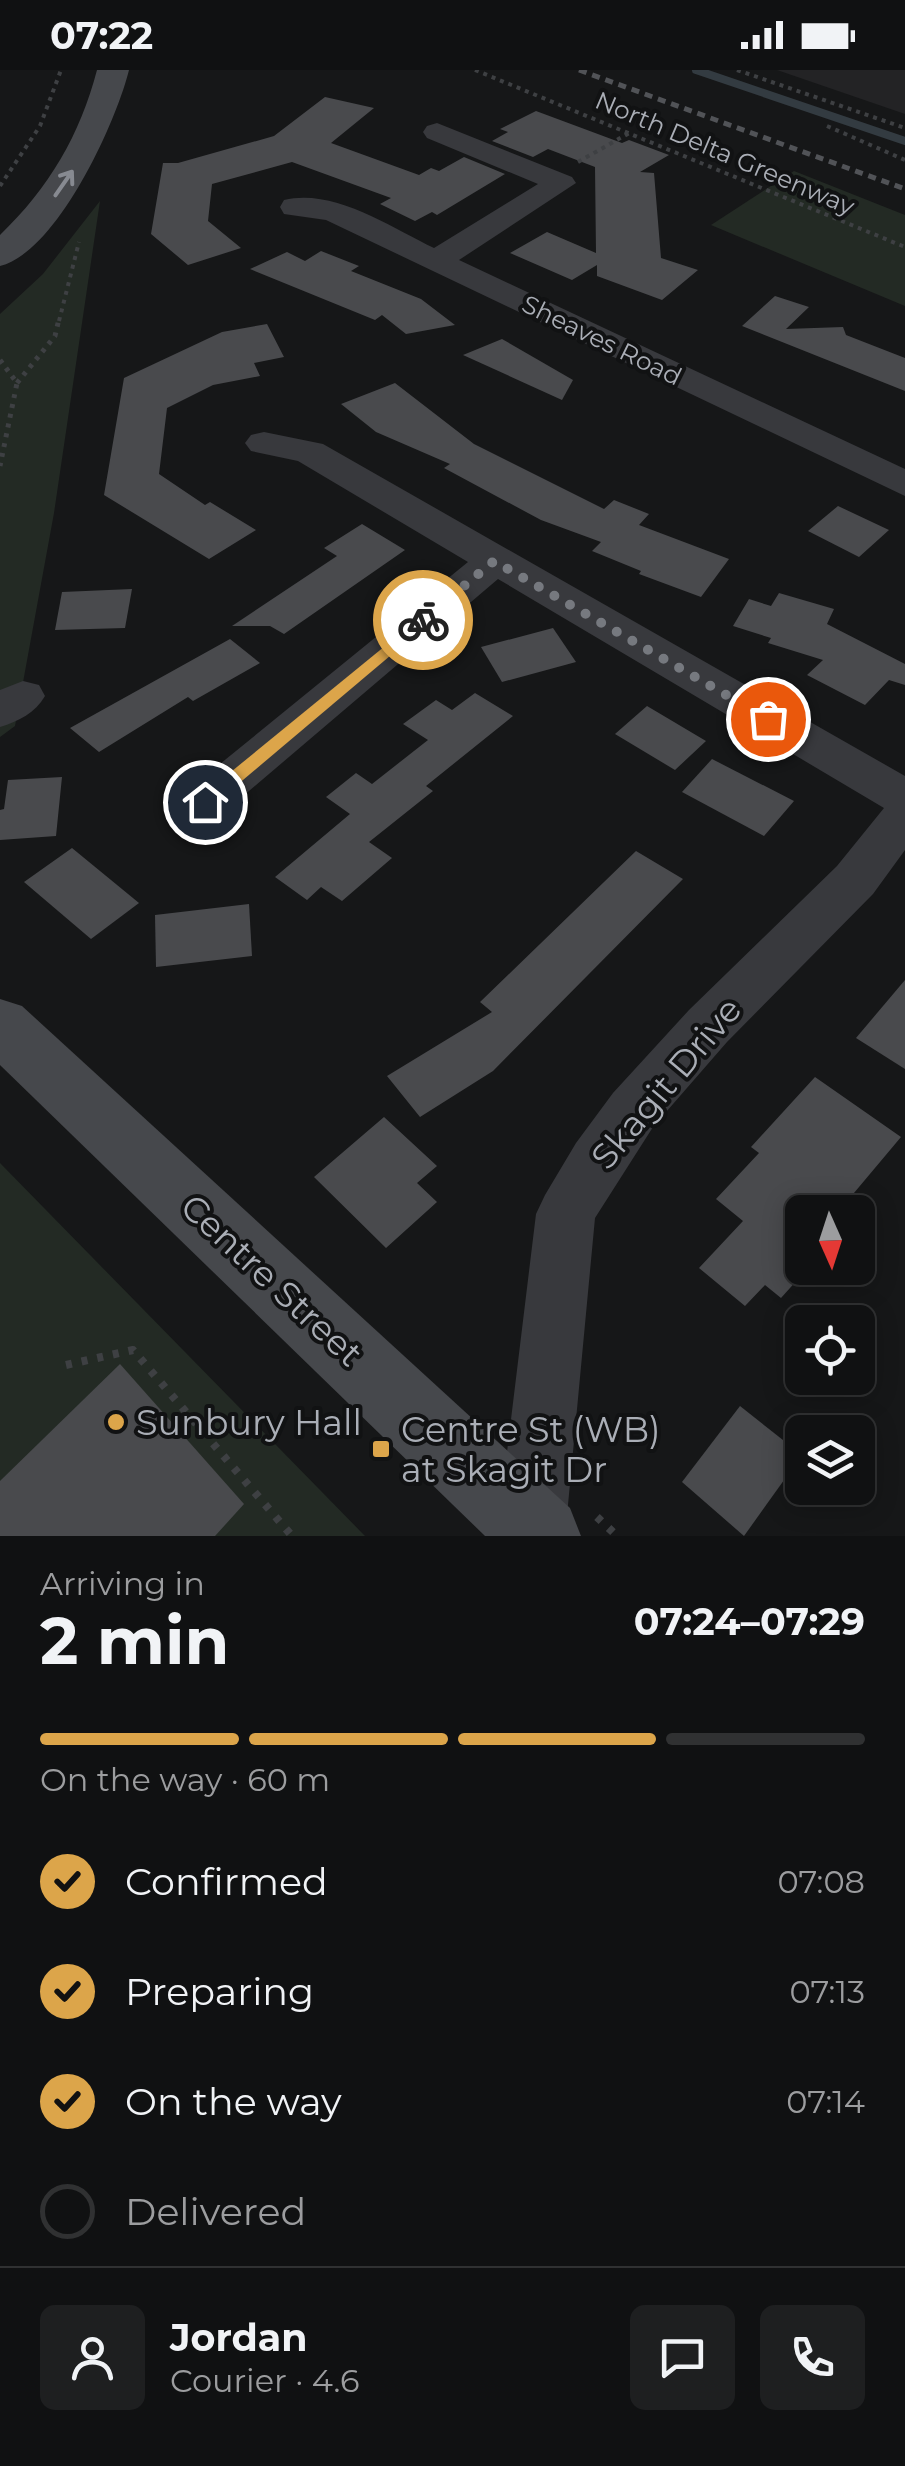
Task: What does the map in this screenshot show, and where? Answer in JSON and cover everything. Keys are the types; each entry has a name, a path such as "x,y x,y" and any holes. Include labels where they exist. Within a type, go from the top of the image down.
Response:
{"main road":[{"path":"0,256 51,202 76,166 95,131 113,70"},
{"name":"Centre Street","path":"0,1025 537,1531"}],"street":[{"path":"436,260 560,183 438,132"},
{"name":"Sheaves Road","path":"295,208 334,212 905,484"},
{"path":"264,443 310,452 905,798"},
{"path":"205,802 494,561"},
{"name":"Skagit Drive","path":"537,1531 566,1214 596,1161 634,1110 708,1026 855,880 905,814"}],"path":[{"path":"0,186 40,126 61,70"},
{"name":"North Delta Greenway","path":"475,70 905,246"},
{"path":"737,70 905,128"},
{"path":"828,126 905,160"},
{"path":"573,164 631,132"},
{"path":"0,466 17,383 55,336 79,242"},
{"path":"0,360 17,383"},
{"path":"66,1365 134,1350 292,1536"}],"shaded area":[{"path":"777,70 905,70 905,114"},
{"path":"794,171 905,215 905,306 711,225"},
{"path":"100,201 54,513 15,726 0,737 0,314 43,274"},
{"path":"0,1163 365,1536 0,1536"}],"building":[{"path":"325,97 374,108 331,143 419,175 431,168 439,171 464,157 505,174 437,215 432,212 415,221 380,204 391,198 292,162 212,184 208,221 241,248 188,265 151,234 163,163 178,163 274,136"},
{"path":"536,111 622,143 629,140 669,155 640,172 654,173 661,258 698,270 662,300 597,276 597,265 572,280 510,253 547,232 596,253 595,167 548,149 533,157 492,141 508,132 500,129"},
{"path":"321,251 359,266 351,271 421,299 455,325 406,334 382,315 375,320 250,269 287,252 305,261"},
{"path":"775,296 809,307 786,329 843,327 846,335 905,358 905,391 742,326"},
{"path":"267,324 284,357 254,363 260,376 213,385 167,408 159,474 205,505 210,502 256,530 209,559 104,495 124,378 222,332"},
{"path":"502,339 573,380 562,400 463,355"},
{"path":"395,383 474,444 604,509 614,500 649,514 639,525 729,559 701,597 639,574 641,571 592,551 601,542 541,520 444,468 450,464 376,432 341,404"},
{"path":"838,506 889,530 859,557 808,531"},
{"path":"362,524 405,550 284,634 270,626 232,626 337,556 324,548"},
{"path":"132,589 125,628 55,630 62,592"},
{"path":"779,593 834,609 827,624 905,664 905,685 889,680 865,705 807,675 823,660 768,643 771,638 733,626 749,599 771,606"},
{"path":"553,628 576,662 502,682 481,647"},
{"path":"230,639 260,663 193,701 188,697 99,752 70,728"},
{"path":"475,693 513,716 426,786 433,791 369,842 392,858 342,901 321,887 307,900 275,877 350,814 326,797 356,773 372,784 428,740 403,724 436,700 452,710"},
{"path":"647,706 706,741 675,770 615,734"},
{"path":"712,759 794,801 764,836 682,792"},
{"path":"62,777 56,836 0,840 0,810 4,809 8,780"},
{"path":"72,848 139,903 91,939 24,882"},
{"path":"636,851 683,879 493,1071 420,1117 387,1076 492,1012 480,1002"},
{"path":"249,904 252,956 156,967 155,915"},
{"path":"905,980 905,1069 856,1038"},
{"path":"815,1077 901,1137 852,1195 785,1195 785,1285 793,1285 781,1298 765,1285 745,1306 699,1268 743,1221 716,1199 759,1153 751,1147"},
{"path":"384,1117 437,1166 417,1183 437,1202 386,1248 314,1177"},
{"name":"Sunbury Hall","path":"120,1364 244,1504 215,1536 0,1536 0,1481"},
{"path":"740,1406 785,1442 785,1479 744,1536 682,1482"}],"waterway":[{"path":"696,70 905,141"}],"railway":[{"path":"579,70 905,189"}],"way so far":[{"path":"423,620 494,561 768,719"}],"place":[{"name":"Sunbury Hall","path":"116,1422"},
{"name":"Centre St (WB) at Skagit Dr","path":"381,1449"}],"route":[{"path":"205,802 423,620"}]}
